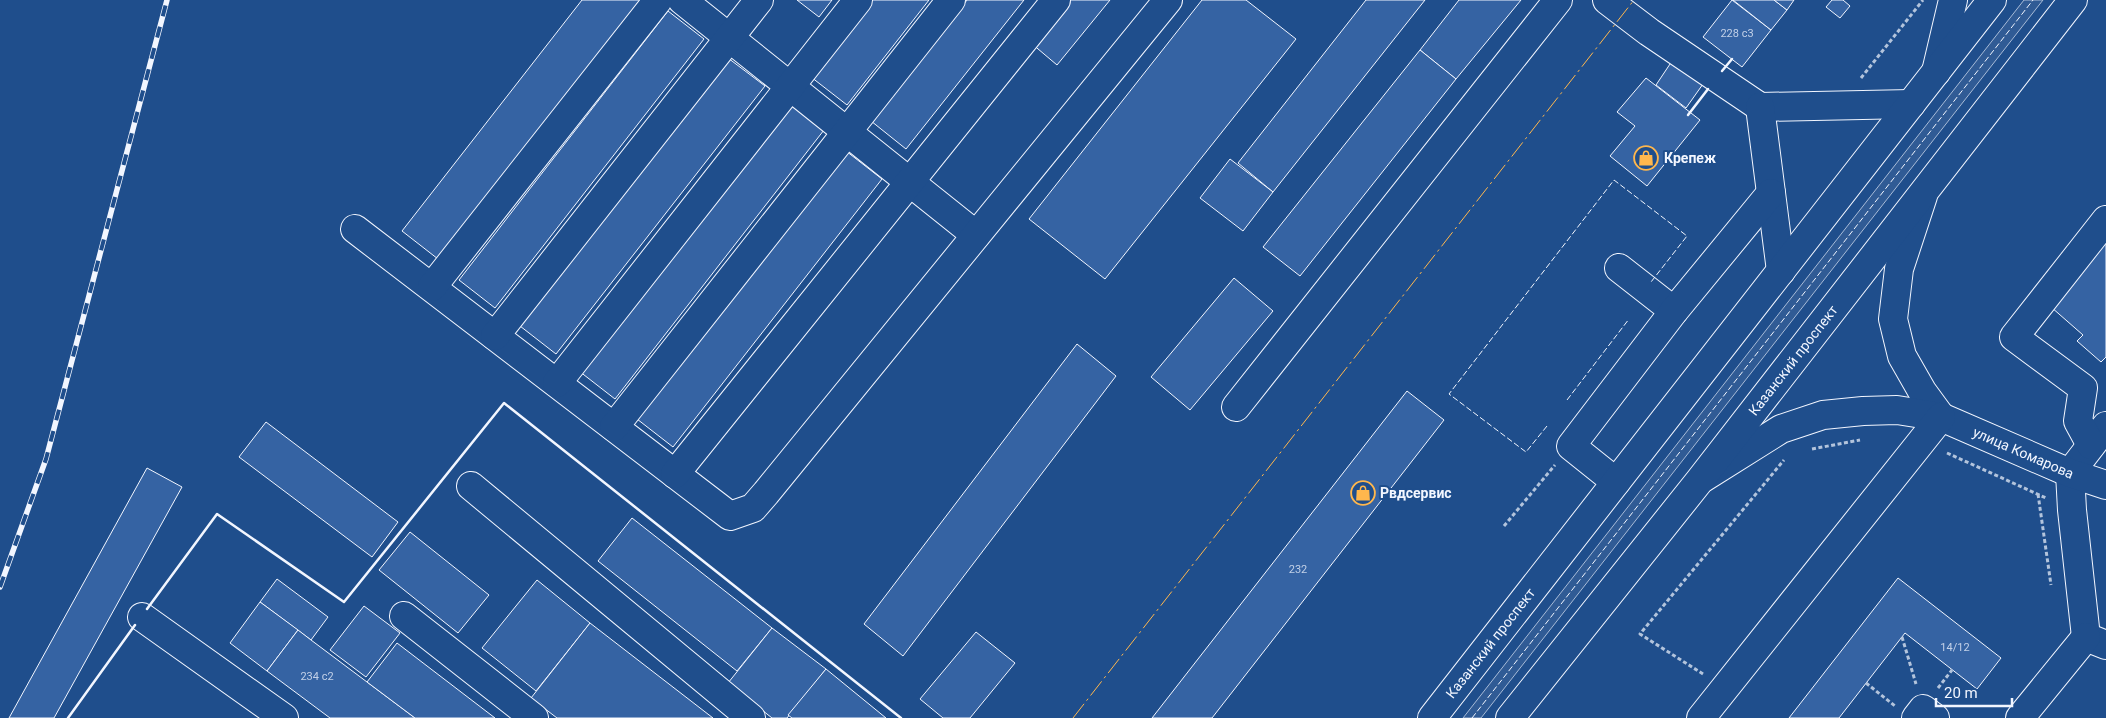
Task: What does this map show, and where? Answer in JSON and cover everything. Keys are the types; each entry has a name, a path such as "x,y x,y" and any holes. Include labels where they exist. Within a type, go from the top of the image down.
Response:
{"main road":[{"path":"432,287 658,0"},
{"path":"682,0 976,235"},
{"path":"495,336 759,0"},
{"path":"556,383 858,0"},
{"path":"614,427 951,0"},
{"path":"675,474 1056,0"},
{"path":"355,229 730,516 753,508 1168,0"},
{"path":"1236,407 1558,0"},
{"path":"1607,0 1649,32 1760,106 1911,104"},
{"path":"1936,72 1953,0"},
{"name":"Казанский проспект","path":"1432,718 1992,0"},
{"name":"Казанский проспект","path":"1510,718 1700,480 2073,0"},
{"path":"1760,106 1781,271"},
{"path":"1701,718 1941,417 1922,391 1902,356 1893,319 1899,269 1926,188"},
{"path":"1616,482 1571,446 1674,311 1771,194"},
{"path":"2020,718 2096,641 2072,510 2070,473 2099,436 2078,421 2082,388 2014,337 2106,220"},
{"path":"1620,268 1674,311"},
{"name":"улица Комарова","path":"1700,480 1781,429 1823,415 1897,410 1941,417 2070,473 2106,485"},
{"path":"471,486 751,718"},
{"path":"404,616 534,718"},
{"path":"142,617 284,718"}],"path":[{"path":"1840,105 1923,0"},
{"path":"1504,526 1571,446"},
{"path":"2038,494 2052,593"},
{"path":"1640,634 1725,688"},
{"path":"1902,637 1917,713"},
{"path":"1866,682 1917,713"}],"shaded area":[{"path":"2024,0 2043,0 1481,718 1463,718"}],"building":[{"path":"582,0 640,0 438,259 402,231"},
{"path":"797,0 832,0 819,17"},
{"path":"871,0 929,0 847,105 811,77"},
{"path":"967,0 1024,0 906,149 871,121"},
{"path":"1067,0 1110,0 1057,65 1031,43"},
{"path":"1202,0 1246,0 1296,39 1105,279 1029,219"},
{"path":"1366,0 1425,0 1273,192 1238,163"},
{"path":"1459,0 1521,0 1456,79 1420,50"},
{"path":"1732,0 1771,30 1742,67 1703,37"},
{"path":"1733,0 1774,0 1787,10 1771,30"},
{"path":"1774,0 1794,0 1787,10"},
{"path":"1832,0 1843,0 1850,6 1840,18 1826,7"},
{"path":"668,11 704,39 495,308 459,280"},
{"path":"1420,50 1456,79 1300,276 1263,247"},
{"path":"728,58 765,86 556,354 520,326"},
{"path":"1672,61 1703,84 1686,108 1656,85"},
{"path":"1646,78 1700,120 1647,186 1610,156 1635,126 1617,112"},
{"path":"787,102 824,130 615,399 579,371"},
{"path":"846,151 882,179 673,447 637,419"},
{"path":"1230,159 1273,192 1243,231 1200,198"},
{"path":"2106,242 2106,357 2101,362 2077,341 2083,335 2051,307"},
{"path":"1234,278 1273,311 1190,410 1151,377"},
{"path":"1077,344 1116,376 903,656 864,624"},
{"path":"1407,391 1444,420 1212,718 1152,718"},
{"path":"266,422 398,522 372,557 239,457"},
{"path":"147,468 182,487 54,718 9,718"},
{"path":"632,518 772,628 737,671 598,561"},
{"path":"410,532 489,595 458,633 379,570"},
{"path":"1898,578 2001,658 1977,689 1905,633 1839,718 1789,718"},
{"path":"277,579 328,617 311,640 260,602"},
{"path":"537,580 590,623 536,691 482,648"},
{"path":"260,602 298,630 267,671 230,643"},
{"path":"364,606 400,633 366,677 330,650"},
{"path":"590,623 713,718 557,718 531,698"},
{"path":"772,628 826,669 787,718 772,718 728,683"},
{"path":"298,630 415,718 330,718 267,671"},
{"path":"976,632 1015,663 970,718 943,718 920,699"},
{"path":"397,643 495,718 415,718 367,682"},
{"path":"826,669 886,718 792,718 788,715"}],"railway":[{"path":"0,587 46,459 167,0"}],"fence":[{"path":"1472,718 2033,0"},
{"path":"1547,426 1526,452 1449,394 1614,180 1687,236 1651,282"},
{"path":"1567,400 1629,319"}],"wall":[{"path":"1722,71 1732,59"},
{"path":"1688,115 1708,89"},
{"path":"147,609 217,514 344,602 504,403 901,718"},
{"path":"68,718 135,625"}],"power":[{"path":"1073,718 1634,0"}],"place":[{"name":"Крепеж","path":"1646,158"},
{"name":"Рвдсервис","path":"1363,493"}]}
